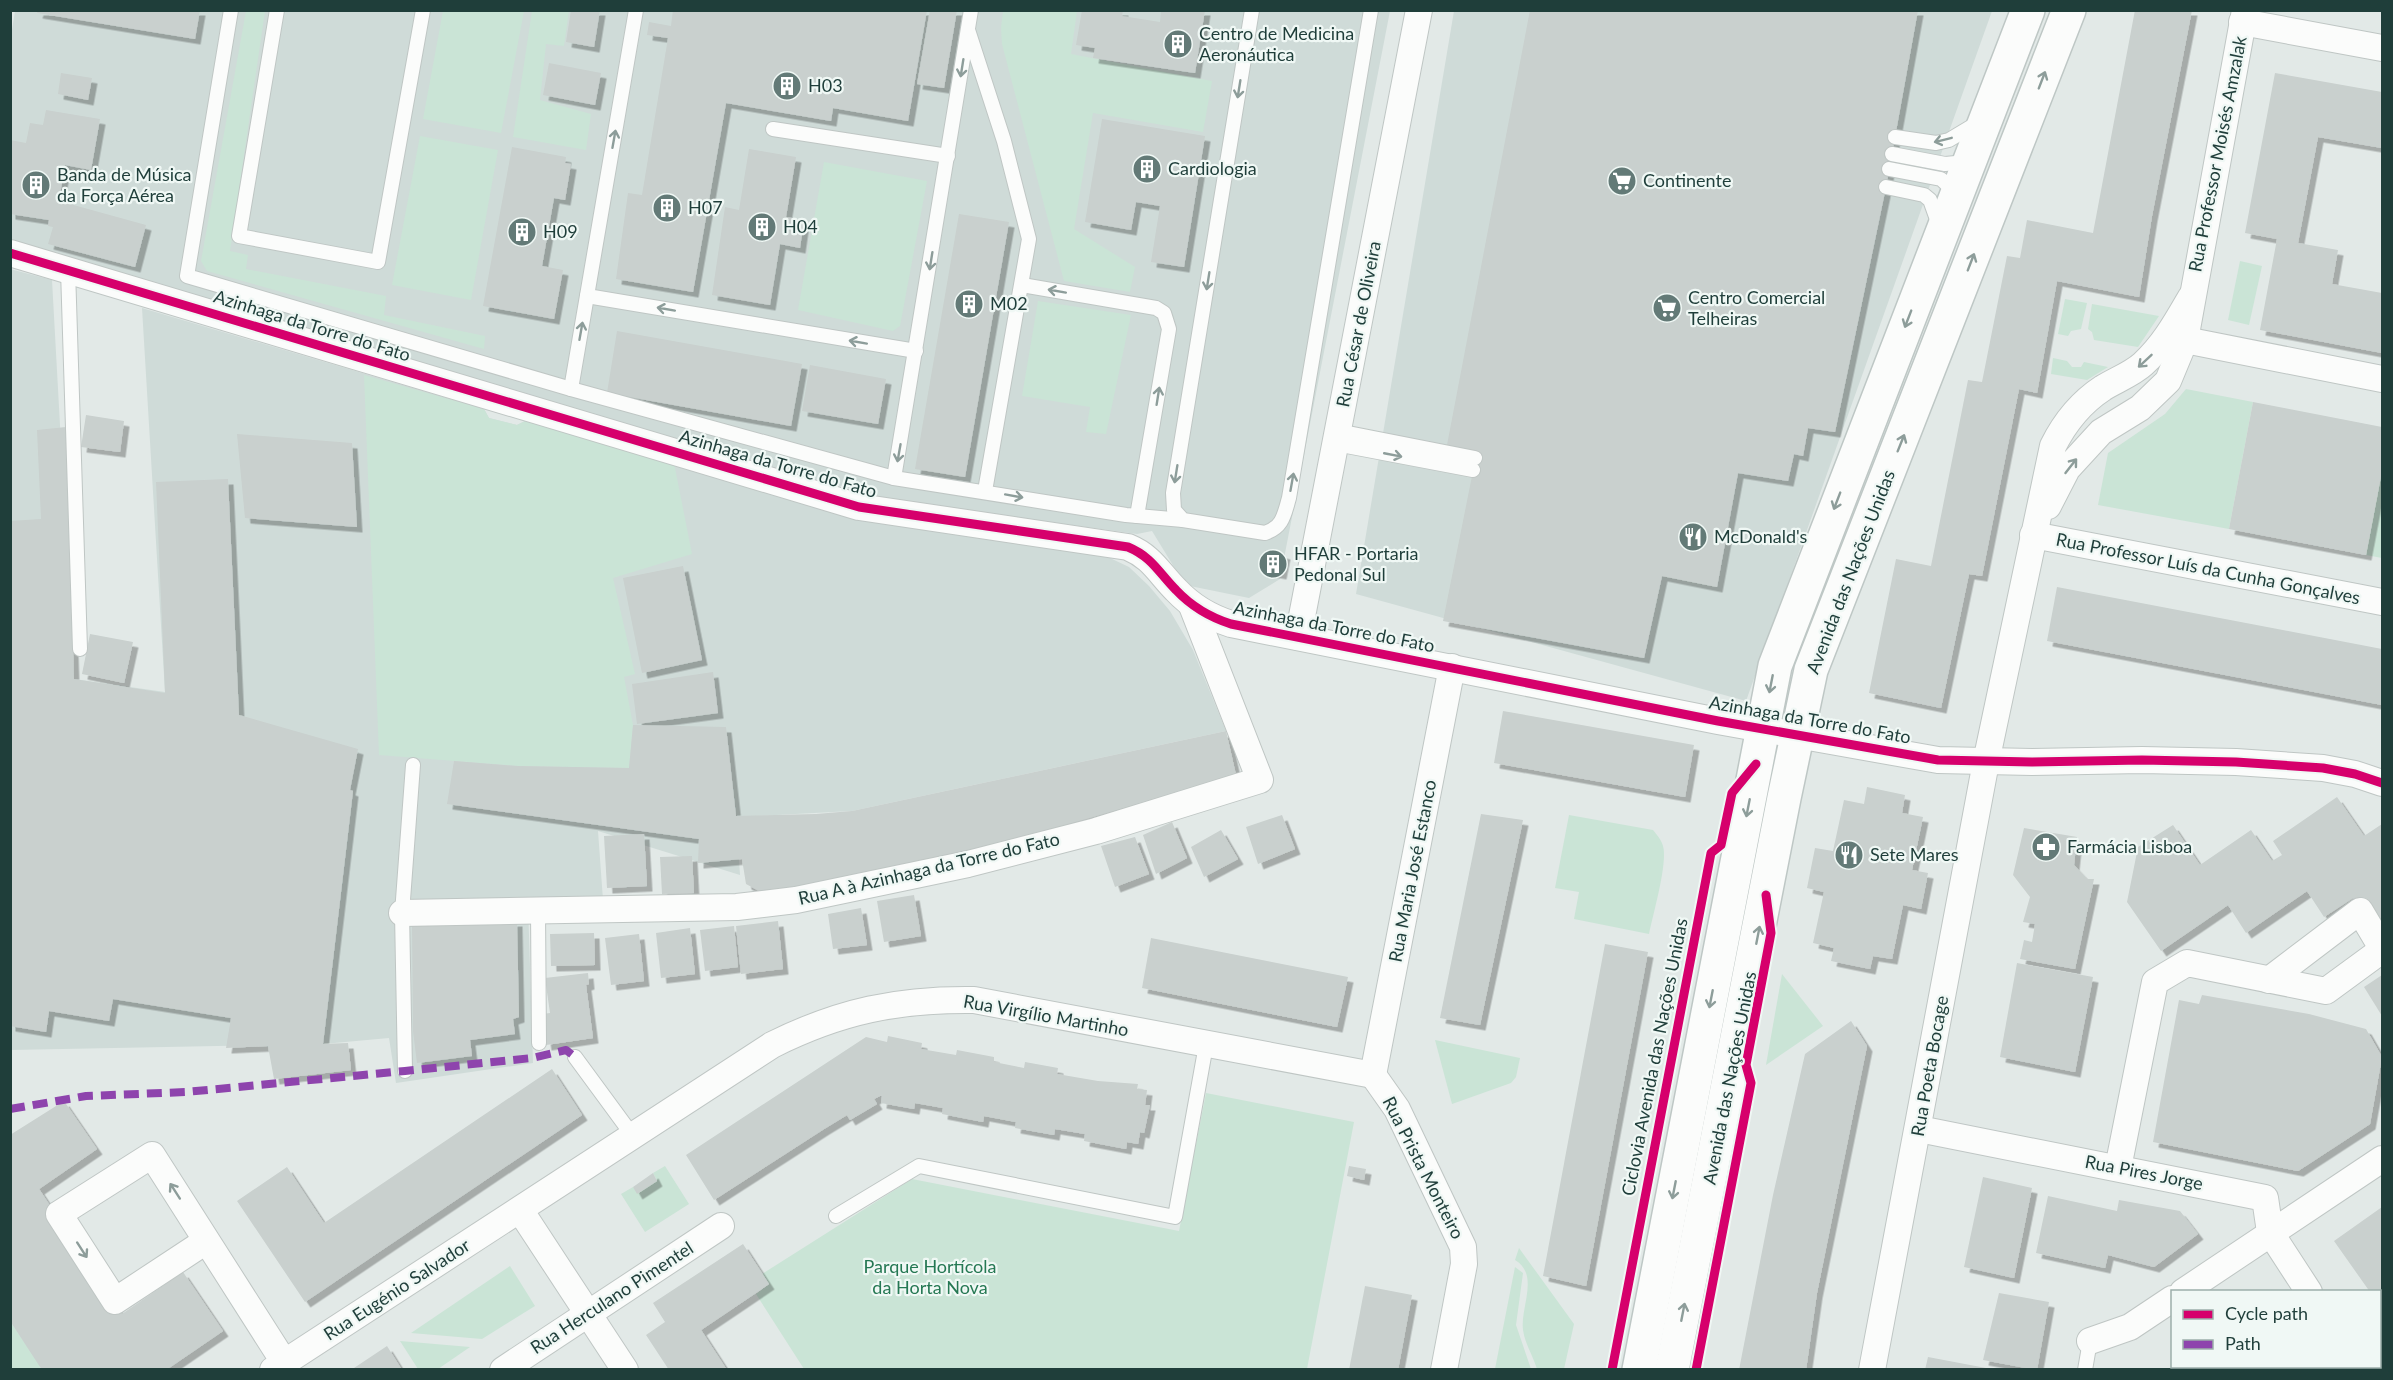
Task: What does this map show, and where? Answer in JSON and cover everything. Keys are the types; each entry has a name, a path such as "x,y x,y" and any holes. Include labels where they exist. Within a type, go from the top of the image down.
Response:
{"main road":[{"name":"Avenida das Nações Unidas","path":"1639,1370 1775,666 2028,10"},
{"name":"Avenida das Nações Unidas","path":"1672,1370 1811,670 2069,10"}],"street":[{"name":"Rua César de Oliveira","path":"1298,637 1419,10"},
{"path":"2243,16 2382,48"},
{"name":"Rua Professor Moisés Amzalak","path":"2033,535 2067,469 2101,432 2140,408 2168,381 2185,340 2243,16"},
{"name":"Azinhaga da Torre do Fato","path":"10,253 859,507 1128,547 1149,558 1192,606 1211,618 1231,624 1763,729 1938,760 2236,762 2323,768 2355,774 2382,783"},
{"name":"Rua Professor Moisés Amzalak","path":"1986,762 2053,446 2062,427 2078,408 2102,389 2141,365 2166,339 2191,297"},
{"path":"2185,340 2382,379"},
{"name":"Rua Professor Luís da Cunha Gonçalves","path":"2033,535 2382,602"},
{"name":"Rua A à Azinhaga da Torre do Fato","path":"402,913 737,907 796,900 968,864 1096,831 1260,780 1192,606"},
{"name":"Rua Maria José Estanco","path":"1373,1075 1452,667"},
{"name":"Rua Poeta Bocage","path":"1872,1370 1986,762"},
{"path":"2118,1168 2155,982 2187,963 2269,980 2326,991 2382,949 2360,911 2269,980"},
{"name":"Rua Virgílio Martinho","path":"520,1210 772,1046 807,1028 843,1014 903,1003 974,1000 1373,1075"},
{"name":"Rua Prista Monteiro","path":"1373,1075 1397,1109 1463,1248 1464,1264 1444,1370"},
{"name":"Rua Pires Jorge","path":"1919,1129 2265,1198 2270,1232 2308,1290"},
{"path":"206,1241 114,1300 59,1214 152,1155 206,1241 279,1366"},
{"path":"2186,1290 2382,1159"},
{"path":"520,1210 625,1370"},
{"name":"Rua Eugénio Salvador","path":"279,1366 520,1210"},
{"name":"Rua Herculano Pimentel","path":"503,1370 721,1226"},
{"path":"2090,1341 2130,1328 2171,1300"}],"lane":[{"path":"231,10 187,276 572,389 894,478 1137,516 1183,520 1265,533 1275,529 1282,522 1289,498 1371,10"},
{"path":"277,10 239,236 378,262 423,10"},
{"path":"572,389 636,10"},
{"path":"894,478 971,10"},
{"path":"1183,520 1174,510 1175,479 1252,10"},
{"path":"968,30 1004,141 1029,239 985,491"},
{"path":"1895,137 1936,143 1949,140 1986,118"},
{"path":"773,129 948,156"},
{"path":"1892,154 1946,164 1969,162"},
{"path":"1890,169 1941,179 1956,194"},
{"path":"1886,187 1924,195 1930,200 1942,233"},
{"path":"68,270 80,649"},
{"path":"1022,285 1145,306 1164,313 1169,329 1137,516"},
{"path":"588,296 916,351"},
{"path":"1337,438 1474,464"},
{"path":"405,1071 402,913 413,765"},
{"path":"538,910 538,1043"},
{"path":"836,1216 919,1166 1175,1217 1206,1045"},
{"path":"575,1057 633,1136"},
{"path":"2085,1370 2090,1341"}],"shaded area":[{"path":"15,11 1390,11 1280,579 1249,598 1185,585 1152,531 1137,534 885,499 11,245 10,42"},
{"name":"Centro Comercial Telheiras","path":"1454,11 1992,11 1746,701 1356,594"},
{"path":"10,269 52,280 74,679 165,692 142,308 484,409 489,418 517,425 525,421 674,463 1110,558 1129,567 1170,611 1193,650 1226,731 852,811 736,817 740,875 598,831 603,900 528,904 533,1063 396,1083 389,1038 323,1044 11,1050"}],"green space":[{"path":"246,11 265,11 230,251 248,255 246,269 386,296 384,315 485,336 484,349 207,271 201,261"},
{"path":"443,11 524,11 501,133 423,119"},
{"path":"532,11 569,11 564,46 546,44 540,100 591,114 586,150 513,137"},
{"path":"1003,11 1077,11 1071,54 1212,81 1203,132 1093,113 1074,229 1135,267 1130,292 1064,281 1002,44"},
{"path":"420,136 498,150 471,300 392,285"},
{"path":"824,162 927,181 900,326 893,331 798,310"},
{"path":"2240,261 2262,266 2249,325 2228,320"},
{"path":"2065,299 2087,303 2081,329 2071,331 2068,336 2058,334"},
{"path":"1038,301 1131,315 1106,434 1086,432 1090,407 1022,396"},
{"path":"2092,304 2159,316 2138,347 2094,340 2092,332 2088,329"},
{"path":"2053,358 2067,361 2072,367 2081,367 2084,362 2108,367 2087,380 2051,374"},
{"path":"364,375 484,409 489,418 517,425 525,421 674,463 692,554 613,578 635,674 624,677 633,725 629,768 518,766 379,755"},
{"path":"2186,389 2253,402 2229,529 2098,505 2108,453 2165,414"},
{"path":"2382,471 2382,558 2366,555"},
{"path":"1569,815 1653,830 1659,837 1663,846 1663,864 1649,934 1574,919 1579,892 1555,888"},
{"path":"1782,974 1823,1026 1766,1065"},
{"path":"1435,1040 1520,1058 1516,1077 1511,1083 1452,1104"},
{"name":"Parque Hortícola da Horta Nova","path":"1206,1093 1354,1122 1307,1369 804,1369 756,1294 769,1284 762,1274 912,1179 1179,1231"},
{"path":"665,1166 689,1204 645,1232 621,1194 633,1187 638,1193 657,1181 653,1173"},
{"path":"1519,1248 1574,1324 1564,1369 1537,1369 1527,1345 1523,1321 1528,1283 1522,1266 1515,1260"},
{"path":"510,1266 535,1306 482,1339 411,1333"},
{"path":"1515,1267 1523,1273 1516,1325 1531,1369 1495,1369"},
{"path":"10,1321 41,1367 38,1369 11,1369"},
{"path":"400,1341 470,1347 438,1369 418,1369"}],"building":[{"path":"38,10 200,10 195,39 37,13"},
{"path":"571,10 600,10 594,47 566,42"},
{"path":"673,10 927,10 908,121 833,108 831,121 726,103 693,292 616,279 628,193 642,195 668,38 647,35 649,22 671,26"},
{"path":"930,10 957,10 944,88 917,84"},
{"path":"1082,10 1123,10 1122,16 1160,22 1161,10 1205,10 1195,73 1093,58 1095,48 1076,45"},
{"name":"Centro Comercial Telheiras","path":"1530,10 1918,10 1886,187 1835,432 1808,428 1803,456 1794,454 1788,481 1738,473 1717,587 1662,576 1644,658 1443,621 1477,451 1447,445"},
{"path":"2135,10 2192,10 2152,216 2139,297 2057,281 2037,393 2019,389 1982,576 1969,574 1941,708 1869,693 1896,559 1931,566 1968,380 1982,382 2007,256 2020,258 2027,220 2093,233"},
{"path":"549,63 601,73 595,105 543,95"},
{"path":"61,73 92,78 88,100 58,94"},
{"path":"2275,73 2382,92 2382,148 2318,137 2298,243 2338,250 2332,284 2382,293 2382,353 2260,330 2277,239 2245,233"},
{"name":"Banda de Música da Força Aérea","path":"46,110 100,119 91,170 65,165 59,201 146,225 135,267 48,244 53,227 48,226 49,220 10,214 10,140 26,143 30,123 43,125"},
{"name":"Cardiologia","path":"1102,119 1205,136 1184,267 1151,262 1160,206 1136,202 1131,230 1085,222"},
{"name":"H09","path":"512,147 566,157 565,163 571,164 565,200 554,198 542,266 563,270 554,319 483,306"},
{"name":"H04","path":"749,149 796,157 786,217 804,220 800,248 780,244 770,305 712,295 725,207 739,210"},
{"name":"M02","path":"959,214 1009,222 965,477 915,469"},
{"path":"617,331 802,364 791,426 607,393"},
{"path":"810,365 886,379 878,424 802,411"},
{"path":"2253,402 2382,427 2382,471 2366,555 2229,529"},
{"path":"86,415 124,421 120,452 81,447"},
{"path":"66,427 74,679 165,693 156,482 228,479 239,715 358,749 350,790 353,791 323,1044 348,1043 351,1070 274,1079 268,1046 226,1048 231,1018 113,999 109,1021 49,1011 46,1032 10,1026 10,521 41,519 37,430"},
{"path":"237,434 352,443 357,527 245,518"},
{"name":"HFAR - Portaria Pedonal Sul","path":"1265,550 1285,554 1281,574 1261,570"},
{"path":"683,566 702,660 642,673 623,578"},
{"path":"2057,587 2382,649 2382,705 2047,641"},
{"path":"90,634 133,642 124,683 82,674"},
{"path":"713,672 718,713 637,724 632,684"},
{"path":"1503,711 1694,745 1685,797 1494,763"},
{"path":"633,725 726,727 736,816 852,811 1226,731 1236,775 997,845 765,894 746,884 742,859 698,863 699,839 447,804 454,761 518,766 629,768"},
{"path":"1867,787 1905,795 1902,813 1923,817 1912,870 1928,873 1921,909 1903,905 1892,959 1873,956 1870,969 1831,961 1834,948 1813,943 1824,892 1807,888 1815,848 1833,851 1844,800 1864,804"},
{"path":"2337,797 2364,836 2382,824 2382,939 2353,898 2324,917 2307,891 2246,933 2228,905 2161,951 2127,902 2138,847 2173,825 2200,865 2251,830 2272,861 2282,855 2273,841"},
{"path":"1481,814 1523,820 1480,1025 1440,1018"},
{"path":"1282,815 1295,849 1258,864 1246,827"},
{"path":"1172,822 1187,858 1156,874 1143,835"},
{"path":"2024,828 2077,837 2074,865 2087,879 2094,879 2075,969 2020,959 2024,940 2032,942 2035,924 2023,922 2030,897 2013,875"},
{"path":"1221,830 1238,859 1204,877 1191,847"},
{"path":"644,834 647,886 607,888 604,836"},
{"path":"1135,837 1149,874 1115,887 1101,846"},
{"path":"692,856 694,893 662,894 660,857"},
{"path":"914,895 921,936 884,942 877,901"},
{"path":"861,908 867,945 833,949 828,914"},
{"path":"517,921 519,1017 513,1019 515,1034 470,1040 472,1056 417,1063 413,1031 412,924"},
{"path":"778,921 783,969 741,974 736,926"},
{"path":"734,926 738,967 705,971 700,930"},
{"path":"690,928 695,974 661,978 656,933"},
{"path":"594,933 595,965 551,966 550,934"},
{"path":"639,934 644,981 611,985 605,938"},
{"path":"1151,938 1348,977 1337,1027 1142,988"},
{"path":"1605,944 1648,952 1586,1286 1543,1276"},
{"path":"2017,963 2093,977 2075,1072 2000,1057"},
{"path":"588,973 589,984 586,985 593,1038 546,1045 542,1014 550,1013 545,978"},
{"path":"2382,975 2382,1016 2364,987"},
{"path":"2202,995 2309,1014 2366,1029 2382,1057 2370,1124 2298,1171 2153,1142 2179,1000 2199,1004"},
{"path":"1851,1021 1867,1046 1817,1293 1806,1370 1739,1370 1773,1195 1805,1054"},
{"path":"888,1036 922,1043 921,1049 956,1055 957,1050 994,1057 994,1062 1024,1068 1025,1062 1058,1068 1057,1074 1098,1081 1138,1084 1137,1089 1147,1090 1145,1105 1150,1105 1144,1133 1140,1132 1138,1144 1127,1142 1126,1149 1084,1141 1085,1134 1055,1129 1054,1135 1015,1128 1016,1122 984,1116 983,1122 942,1114 943,1108 915,1103 914,1109 881,1103 882,1096 880,1096 874,1099 877,1104 850,1120 847,1115 714,1200 686,1155 866,1037 887,1042"},
{"path":"552,1069 582,1115 305,1302 237,1201 287,1167 324,1223"},
{"path":"64,1101 97,1149 39,1189 122,1314 183,1272 223,1331 166,1370 42,1370 10,1321 10,1135"},
{"path":"1349,1166 1366,1169 1364,1180 1347,1176"},
{"path":"653,1173 657,1181 637,1194 633,1187"},
{"path":"1983,1177 2032,1188 2014,1278 1964,1267"},
{"path":"2048,1196 2117,1211 2119,1200 2180,1211 2198,1234 2154,1267 2108,1255 2105,1268 2036,1253"},
{"path":"2382,1207 2382,1310 2381,1290 2369,1290 2334,1241"},
{"path":"743,1244 769,1284 701,1330 727,1370 669,1370 646,1335 665,1322 653,1303"},
{"path":"1365,1286 1412,1295 1398,1370 1349,1370"},
{"path":"1999,1293 2049,1302 2037,1370 1983,1360"},
{"path":"387,1346 402,1370 351,1370"},
{"path":"1928,1357 1986,1368 1986,1370 1925,1370"},
{"path":"2194,1368 2292,1368 2293,1370 2192,1370"}],"marked path":[{"path":"10,1109 86,1096 186,1092 532,1058 566,1050 575,1057"}],"cycle path":[{"path":"10,253 859,507 1128,547 1149,561 1182,596 1195,606 1208,615 1231,624 1718,721 1938,760 2236,762 2323,768 2355,774 2382,783"},
{"name":"Ciclovia Avenida das Nações Unidas","path":"1612,1370 1711,853 1721,845 1732,793 1756,764"},
{"path":"1696,1370 1751,1083 1746,1065 1771,933 1766,895"}],"place":[{"name":"Centro de Medicina Aeronáutica","path":"1178,44"},
{"name":"H03","path":"787,86"},
{"name":"Cardiologia","path":"1147,169"},
{"name":"Continente","path":"1622,181"},
{"name":"Banda de Música da Força Aérea","path":"36,185"},
{"name":"H07","path":"667,208"},
{"name":"H04","path":"762,227"},
{"name":"H09","path":"522,232"},
{"name":"M02","path":"969,304"},
{"name":"Centro Comercial Telheiras","path":"1667,308"},
{"name":"McDonald's","path":"1693,537"},
{"name":"HFAR - Portaria Pedonal Sul","path":"1273,564"},
{"name":"Farmácia Lisboa","path":"2046,847"},
{"name":"Sete Mares","path":"1849,855"}]}
